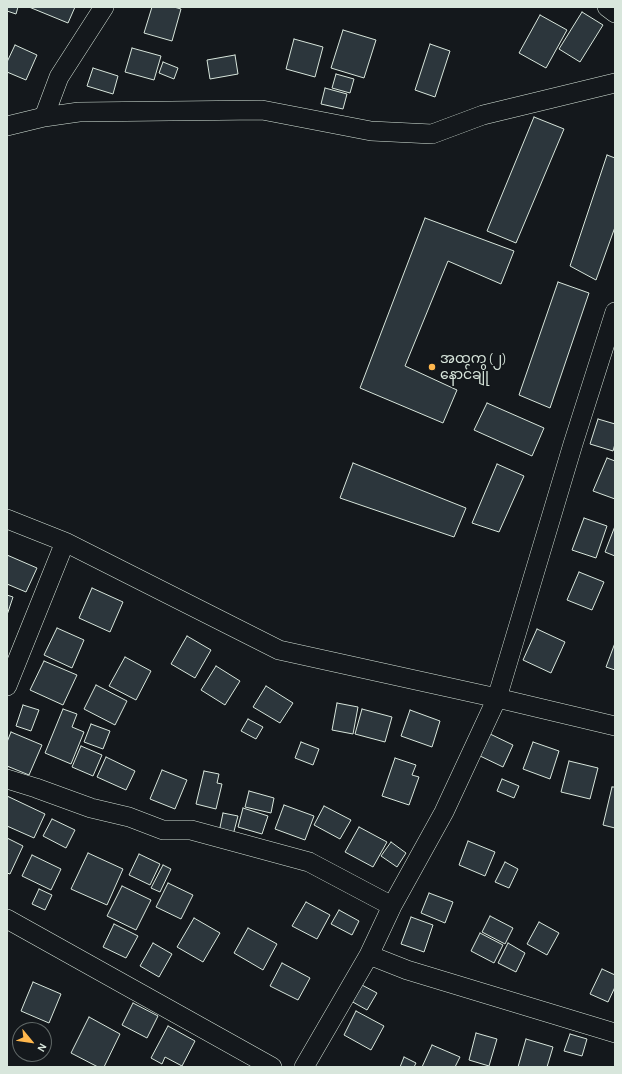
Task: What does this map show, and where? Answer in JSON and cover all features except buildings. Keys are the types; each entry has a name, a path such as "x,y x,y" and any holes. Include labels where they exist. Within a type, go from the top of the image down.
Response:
{"street":[{"path":"44,117 59,77 104,7"},
{"path":"607,7 615,13"},
{"path":"7,126 44,117 80,112 262,110 371,131 432,134 483,115 615,83"},
{"path":"304,1067 369,955 392,906 444,812 497,698 571,451 615,312"},
{"path":"7,519 65,542 279,650 497,698 615,726"},
{"path":"7,686 65,542"},
{"path":"7,779 91,808 129,817 163,830 191,830 309,862 392,906"},
{"path":"7,919 272,1067"},
{"path":"369,955 407,970 615,1033"}],"place":[{"name":"အထက (၂) နောင်ချို","path":"432,367"}]}
